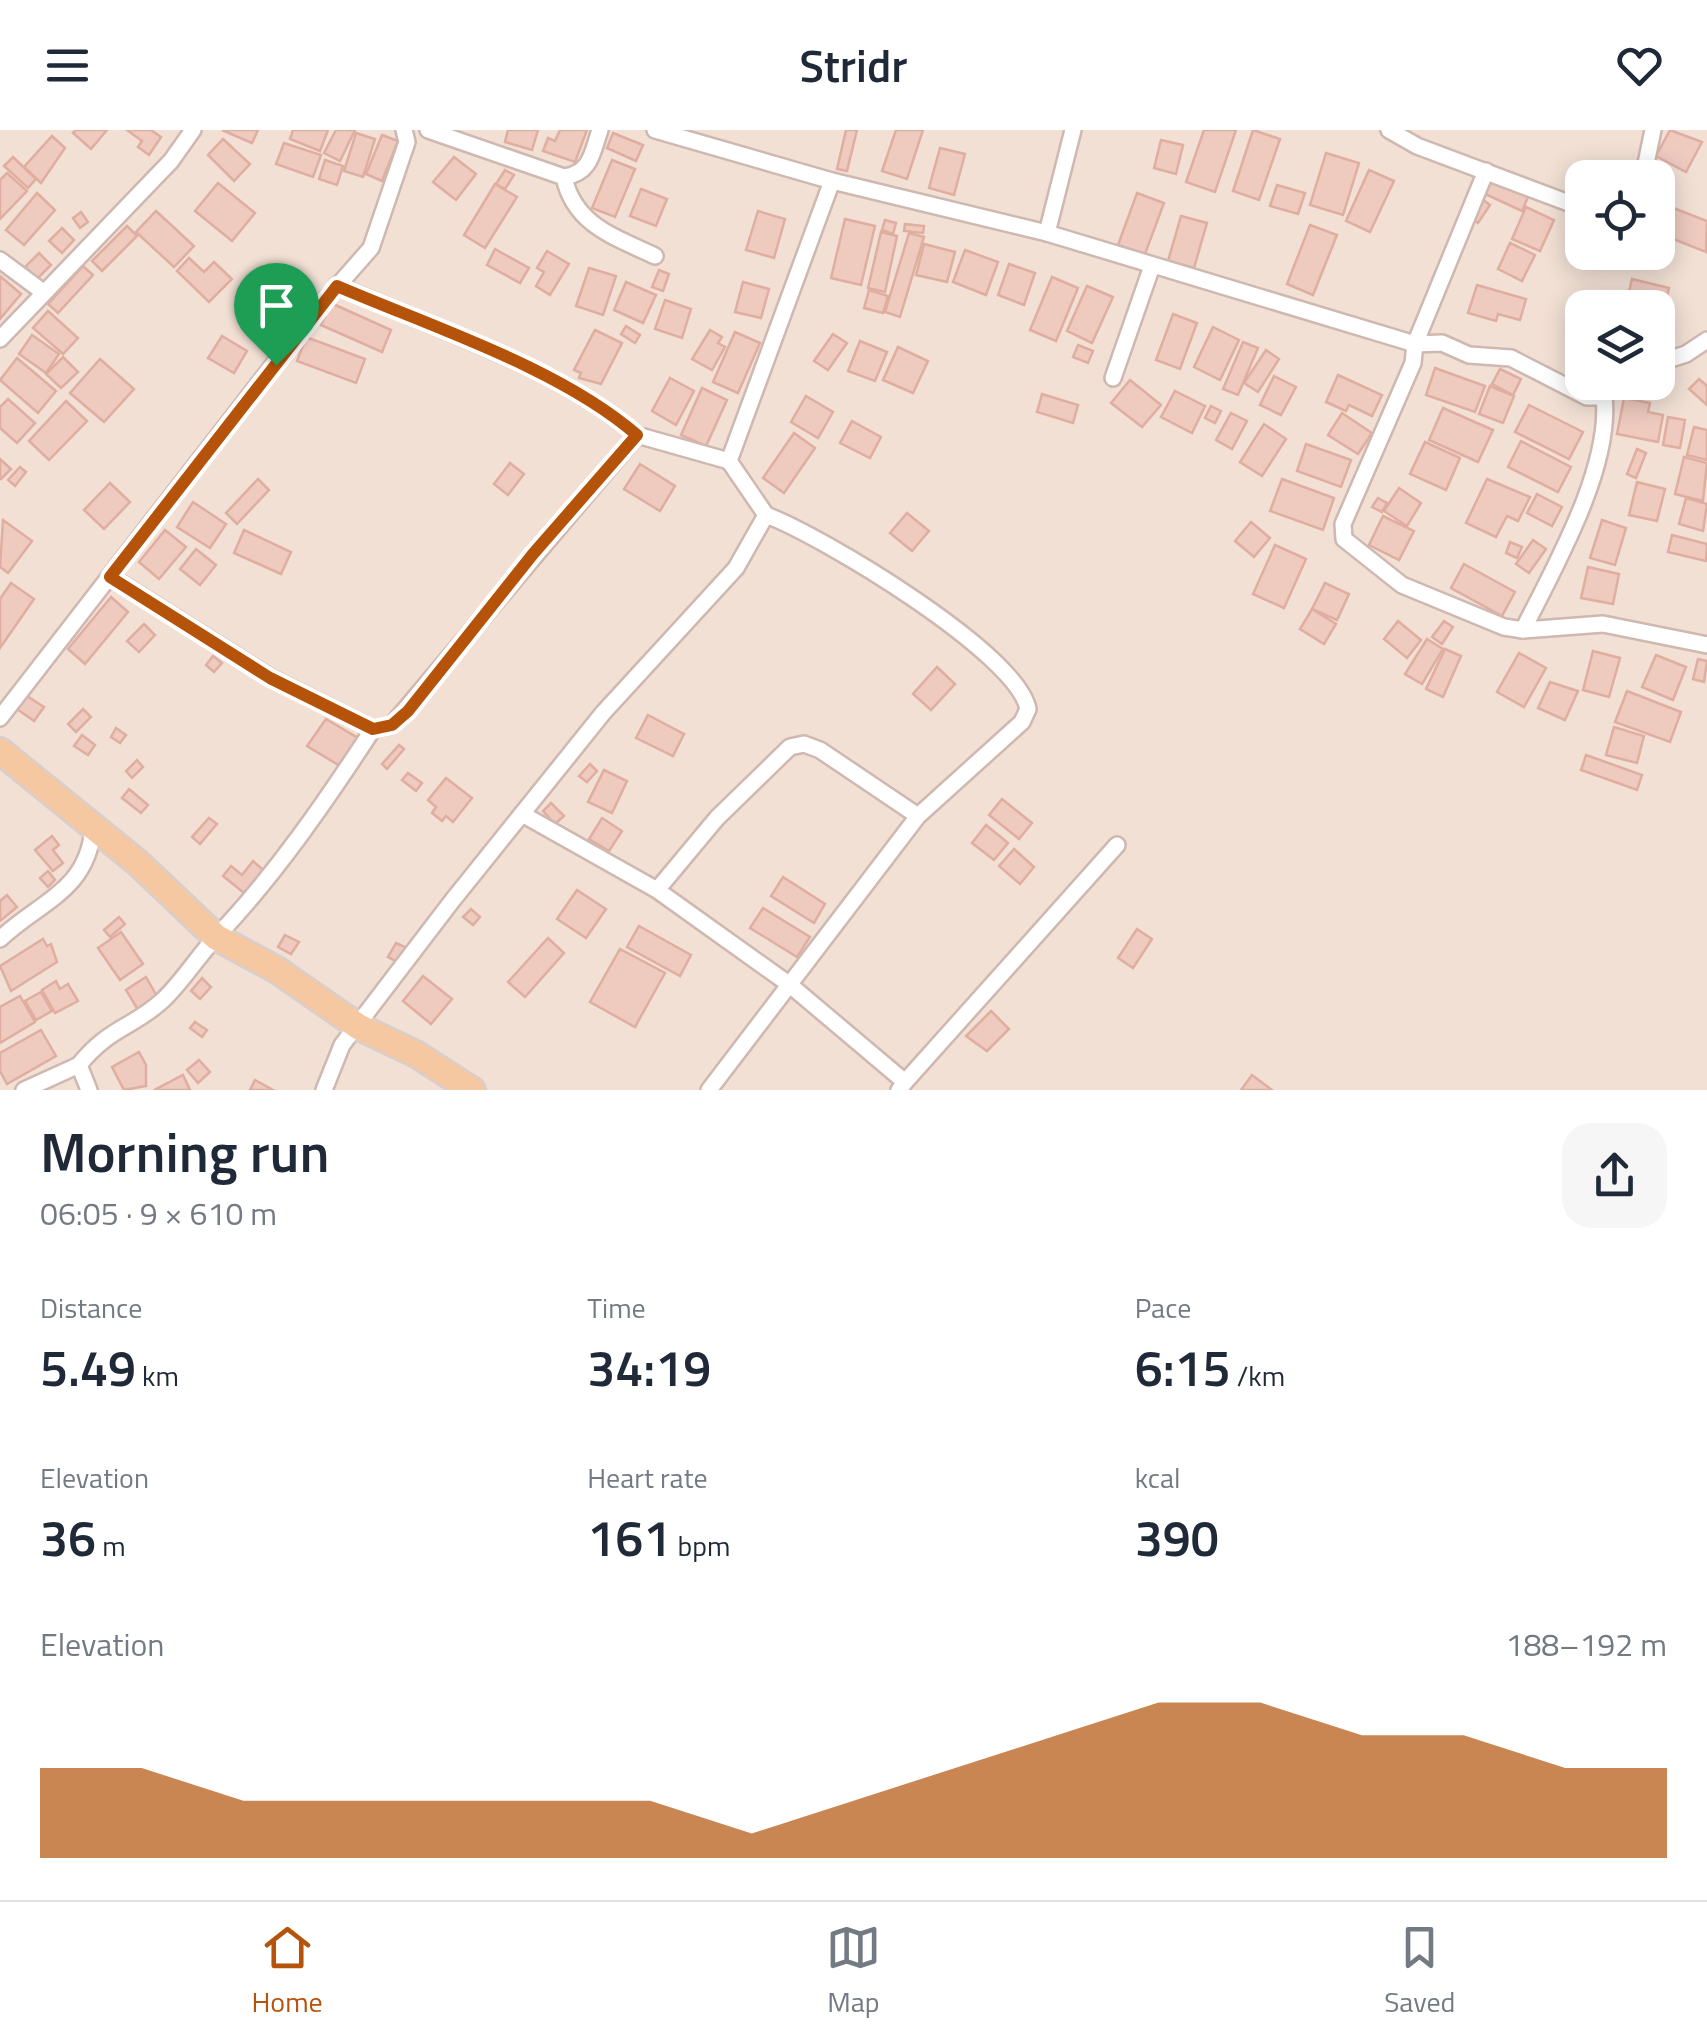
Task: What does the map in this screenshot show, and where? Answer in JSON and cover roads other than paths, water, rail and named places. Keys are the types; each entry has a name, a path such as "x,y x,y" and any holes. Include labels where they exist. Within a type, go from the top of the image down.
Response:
{"main road":[{"path":"0,751 138,863 216,937 276,970 359,1027 416,1054 472,1090"}],"street":[{"path":"0,339 170,161 193,130"},
{"path":"0,718 337,286 371,248 408,142 404,130"},
{"path":"428,130 564,177 580,174 588,166 600,130"},
{"path":"655,130 832,181 1047,233 1415,344 1442,343 1469,355 1511,358 1565,385"},
{"path":"1047,233 1073,130"},
{"path":"1390,130 1417,146 1565,201"},
{"path":"1647,160 1653,130"},
{"path":"1486,171 1415,344 1413,363 1343,524 1344,539 1402,585 1454,609 1522,630 1603,624 1707,646"},
{"path":"564,177 568,199 588,224 655,256"},
{"path":"729,461 832,181"},
{"path":"0,260 44,292"},
{"path":"1113,378 1152,266"},
{"path":"337,286 545,374 601,404 637,435 729,461 766,515 819,538 879,574 999,668 1025,697 1028,709 1022,722 918,816 710,1090"},
{"path":"1675,358 1707,340"},
{"path":"1522,630 1556,565 1602,447 1604,400"},
{"path":"110,577 270,678 373,729 392,725 408,711 533,554 637,435"},
{"path":"324,1090 342,1046 603,714 736,568 766,515"},
{"path":"24,1090 80,1065 110,1032 160,1002 327,799 373,729"},
{"path":"657,890 717,818 790,747 804,744 820,750 918,816"},
{"path":"522,814 657,890 790,985 902,1086 1117,844"},
{"path":"0,938 21,919 58,897 90,859 93,830"},
{"path":"80,1065 89,1090"}]}
